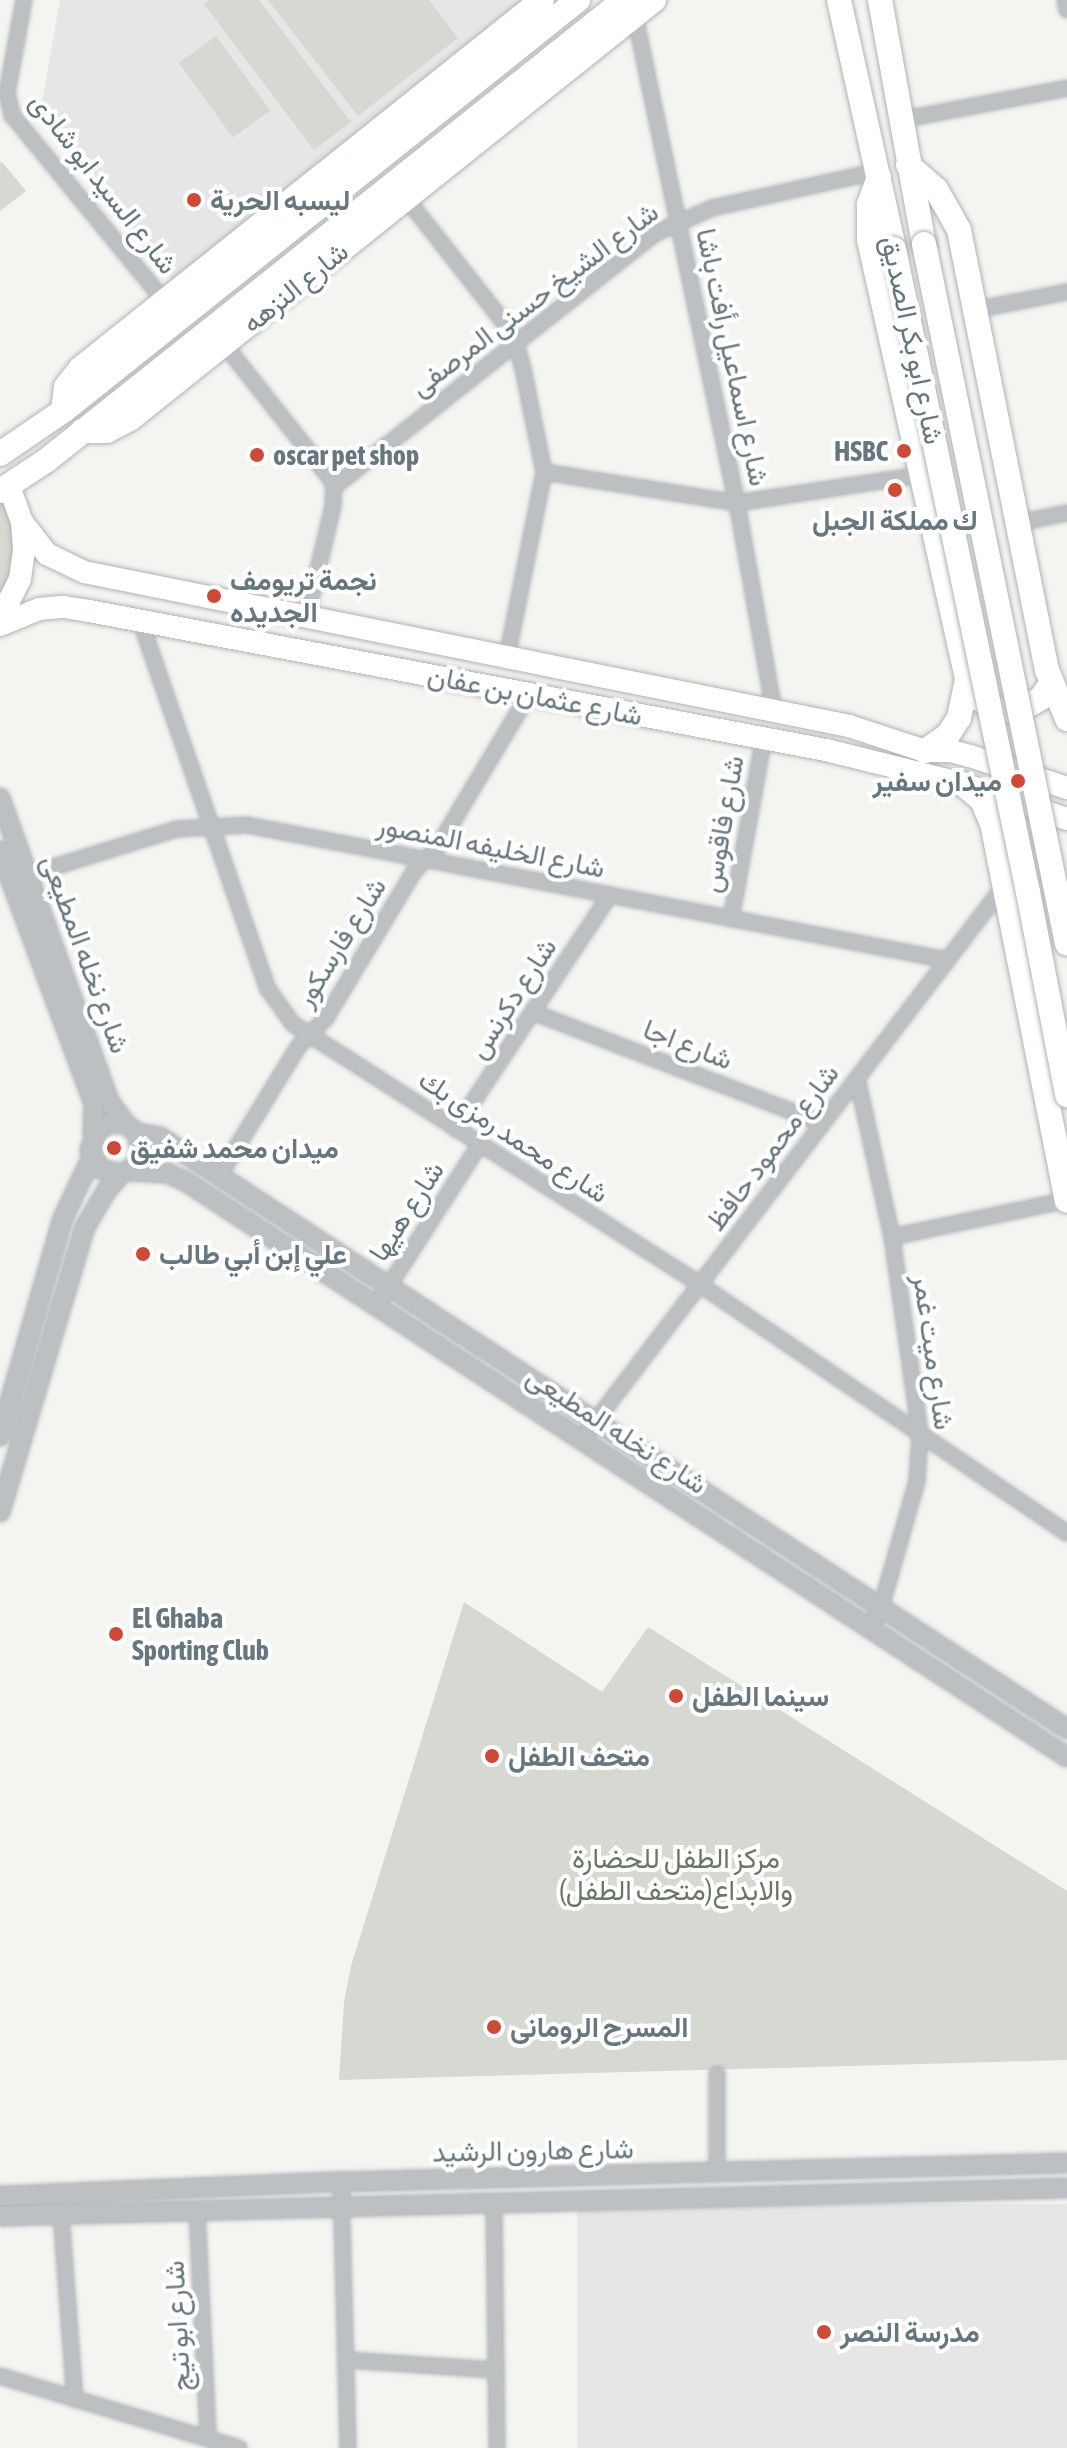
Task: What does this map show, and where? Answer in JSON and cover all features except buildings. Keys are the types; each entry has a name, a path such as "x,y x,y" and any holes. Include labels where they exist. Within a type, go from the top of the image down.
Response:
{"main road":[{"path":"63,411 66,387 72,377 542,0"},
{"path":"0,454 63,411 578,0"},
{"path":"839,0 879,174"},
{"name":"شارع ابو بكر الصديق","path":"880,0 908,165 1067,944"},
{"path":"82,431 638,5"},
{"name":"شارع النزهه","path":"5,489 82,431 107,431 119,426 406,198 638,5"},
{"path":"908,165 930,182 952,213 962,239 1051,684 1067,719"},
{"name":"شارع ابو بكر الصديق","path":"879,174 1067,1095"},
{"name":"شارع ابو بكر الصديق","path":"879,174 869,205 869,240 967,680 959,718 948,735 925,751"},
{"path":"0,622 20,579 24,550 22,522 5,489"},
{"name":"شارع عثمان بن عفان","path":"22,522 47,554 84,572 849,726 925,751 951,751 1067,788"},
{"path":"84,572 76,581 79,593 119,607 133,619"},
{"name":"شارع عثمان بن عفان","path":"0,622 39,609 64,607 133,619 764,738 963,784 1067,819"},
{"path":"967,680 984,704 1009,712 1034,704 1051,684"},
{"path":"963,784 982,800 990,815 1067,1201"},
{"path":"1004,886 1015,874 1037,864 1067,868"}],"street":[{"name":"شارع السيد ابو شادى","path":"24,0 4,100 6,116 164,301"},
{"path":"1065,0 1067,10"},
{"name":"شارع اسماعيل رأفت باشا","path":"638,5 678,220 737,503 774,711"},
{"path":"900,120 1067,88"},
{"name":"شارع الشيخ حسنى المرصفى","path":"334,487 654,234 678,220 712,208 879,174"},
{"path":"406,198 502,320 516,343 544,472 507,657"},
{"path":"974,310 1067,292"},
{"path":"224,344 334,487 333,506 307,616"},
{"path":"544,472 737,503 921,475"},
{"path":"1017,523 1067,513"},
{"name":"شارع محمد رمزى بك","path":"133,619 268,989 278,1008 309,1036 699,1284 1067,1533"},
{"name":"شارع فارسكور","path":"219,1176 298,1047 326,1018 415,870 437,848 529,694"},
{"name":"شارع فاقوس","path":"731,919 764,738"},
{"name":"شارع نخله المطيعى","path":"0,798 102,1103 93,1135"},
{"name":"شارع الخليفه المنصور","path":"28,875 177,829 247,825 947,960"},
{"name":"شارع نخله المطيعى","path":"2,862 8,893 102,1103 131,1129 160,1137 1067,1729"},
{"name":"شارع محمود حافظ","path":"581,1440 1004,886"},
{"name":"شارع دكرنس","path":"455,1129 535,1013 610,895"},
{"name":"شارع اجا","path":"535,1013 822,1123"},
{"name":"شارع ميت غمر","path":"857,1078 892,1237 920,1434 917,1481 881,1607 870,1629"},
{"path":"0,1436 63,1218 76,1183 92,1157 93,1135 111,1123 131,1129 141,1154 103,1196 85,1227 0,1512"},
{"name":"شارع هيها","path":"376,1306 480,1144"},
{"path":"92,1157 100,1169 125,1172"},
{"name":"شارع نخله المطيعى","path":"125,1172 157,1172 185,1181 1067,1757"},
{"path":"76,1183 92,1185 103,1196"},
{"path":"892,1237 1067,1201"},
{"path":"717,2074 718,2197"},
{"name":"شارع هارون الرشيد","path":"0,2196 341,2182 1067,2163"},
{"path":"341,2182 348,2448"},
{"name":"شارع هارون الرشيد","path":"0,2216 1067,2188"},
{"path":"494,2202 497,2448"},
{"name":"شارع ابو تيج","path":"197,2210 208,2439"},
{"path":"61,2214 75,2399"},
{"path":"346,2360 497,2370"},
{"path":"0,2376 239,2448"}],"shaded area":[{"name":"ليسبه الحرية","path":"60,0 525,0 176,286 40,115"},
{"name":"مدرسة النصر","path":"577,2204 1067,2204 1067,2448 577,2448"}],"green space":[{"path":"210,0 259,0 351,122 314,150 204,4"},
{"path":"268,0 429,0 458,38 358,116"},
{"path":"216,36 270,110 233,137 179,63"},
{"path":"0,163 26,191 0,211"},
{"path":"0,489 13,523 14,564 0,604"},
{"name":"مركز الطفل للحضارة والابداع(متحف الطفل)","path":"464,1602 602,1692 648,1627 1067,1891 1067,2060 339,2080 344,2002 351,1966"}],"place":[{"name":"ليسبه الحرية","path":"194,200"},
{"name":"HSBC","path":"904,451"},
{"name":"oscar pet shop","path":"257,455"},
{"name":"ك مملكة الجبل","path":"895,490"},
{"name":"نجمة تريومف الجديده","path":"214,596"},
{"name":"ميدان سفير","path":"1018,781"},
{"name":"ميدان محمد شفيق","path":"114,1148"},
{"name":"علي إبن أبي طالب","path":"143,1254"},
{"name":"El Ghaba Sporting Club","path":"116,1634"},
{"name":"سينما الطفل","path":"676,1696"},
{"name":"متحف الطفل","path":"492,1756"},
{"name":"المسرح الرومانى","path":"494,2027"},
{"name":"مدرسة النصر","path":"824,2332"}]}
